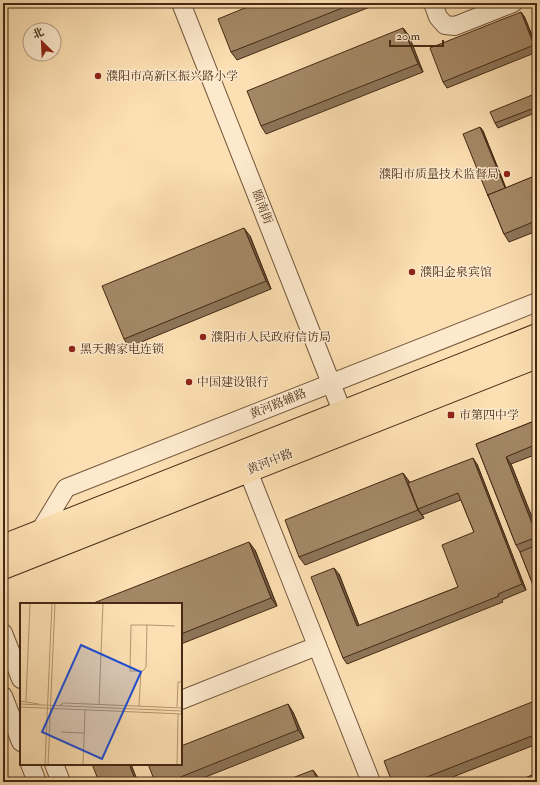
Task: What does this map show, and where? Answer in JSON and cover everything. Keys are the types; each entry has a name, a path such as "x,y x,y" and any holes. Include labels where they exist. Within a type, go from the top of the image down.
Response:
{"main road":[{"name":"黄河中路","path":"3,546 537,335"},
{"name":"黄河中路","path":"3,568 537,357"}],"street":[{"name":"颐南街","path":"181,3 342,411"},
{"path":"433,3 438,17 445,25 455,26 513,3"},
{"name":"黄河路辅路","path":"40,531 66,488 537,302"},
{"path":"248,471 371,782"},
{"path":"3,633 20,676"},
{"path":"182,700 317,646"},
{"path":"3,696 20,739"},
{"path":"30,765 36,782"},
{"path":"54,765 61,782"}],"building":[{"path":"257,3 355,3 231,52 218,19"},
{"path":"521,12 534,45 443,82 430,48"},
{"path":"403,28 418,64 261,126 247,91"},
{"path":"537,93 537,107 495,123 490,112"},
{"path":"480,127 505,188 488,196 463,134"},
{"path":"537,175 537,230 533,222 504,234 488,195"},
{"path":"244,228 266,281 124,339 102,286"},
{"path":"537,420 537,444 506,457 537,536 516,545 476,444"},
{"path":"473,458 522,584 498,594 499,596 343,658 311,577 334,568 357,626 458,587 442,545 474,532 458,493 418,509 408,483"},
{"path":"403,473 418,510 299,557 285,520"},
{"path":"249,542 271,598 182,634 182,603 94,603"},
{"path":"537,545 537,595 520,552"},
{"path":"537,700 537,734 414,782 392,782 384,761"},
{"path":"288,704 298,730 168,782 155,782 148,765 182,765 182,746"},
{"path":"92,765 129,765 136,782 99,782"},
{"path":"313,770 318,782 282,782"},
{"path":"537,773 537,782 515,782"}],"place":[{"name":"濮阳市高新区振兴路小学","path":"98,76"},
{"name":"濮阳市质量技术监督局","path":"507,174"},
{"name":"濮阳金泉宾馆","path":"412,272"},
{"name":"濮阳市人民政府信访局","path":"203,337"},
{"name":"黑天鹅家电连锁","path":"72,349"},
{"name":"中国建设银行","path":"189,382"},
{"name":"市第四中学","path":"451,415"}]}
